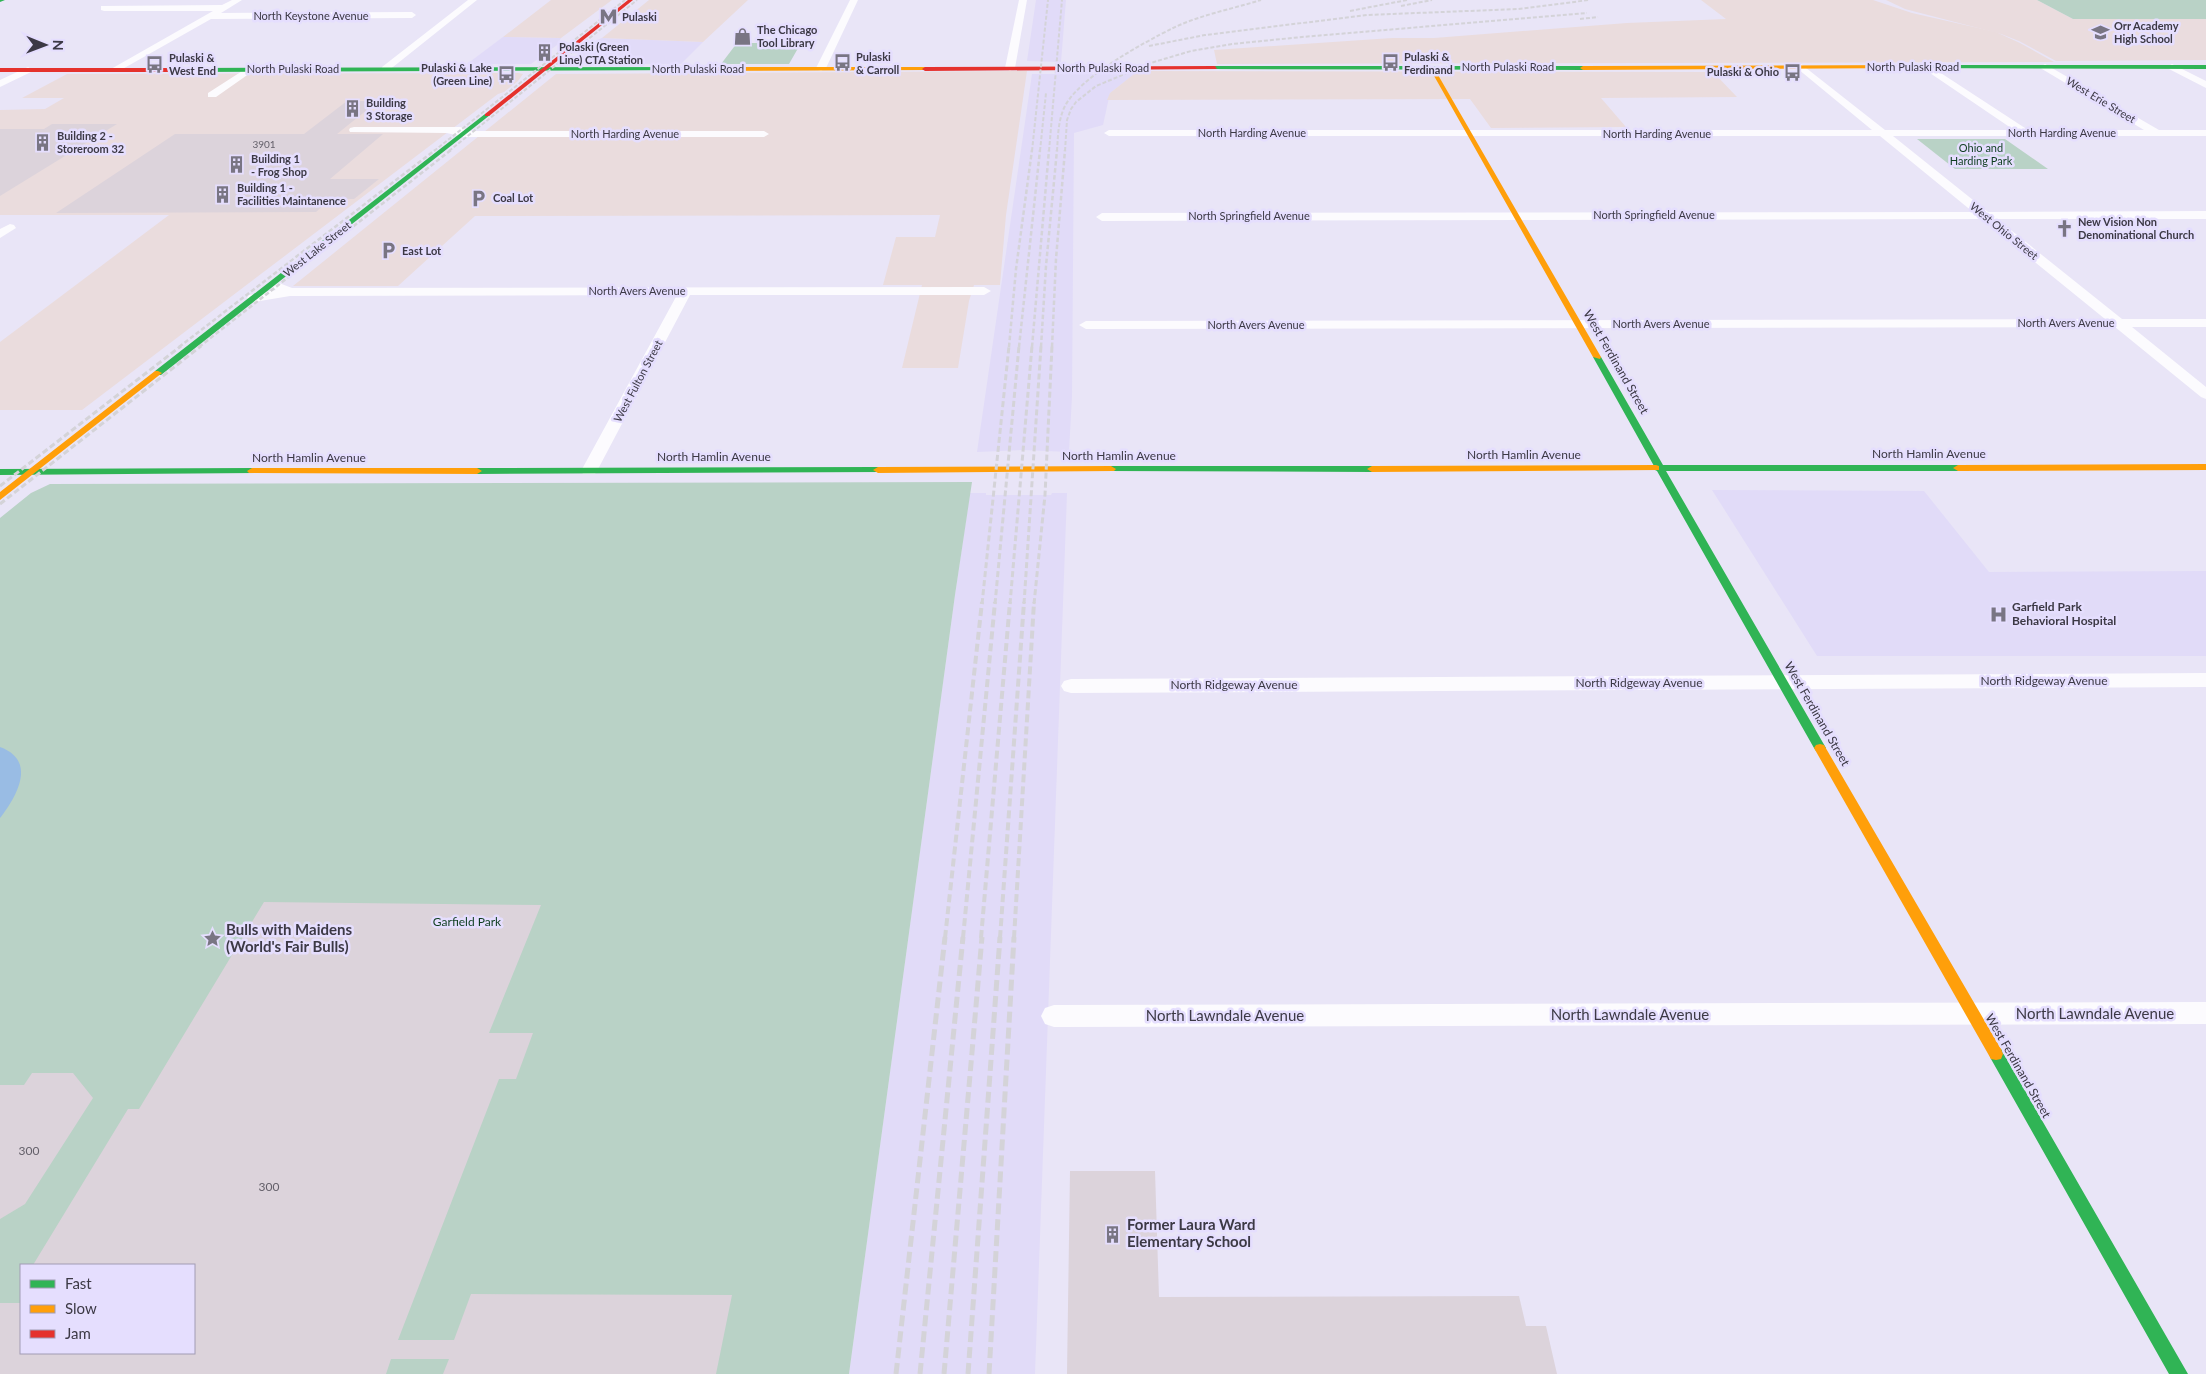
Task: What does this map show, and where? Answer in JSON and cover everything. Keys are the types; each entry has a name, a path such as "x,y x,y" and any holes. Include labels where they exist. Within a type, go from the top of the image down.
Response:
{"main road":[{"name":"West Lake Street","path":"546,69 622,0"},
{"name":"West Lake Street","path":"0,497 515,94 631,0"},
{"name":"West Lake Street","path":"546,69 641,0"},
{"name":"North Pulaski Road","path":"0,70 2206,67"},
{"name":"West Ferdinand Street","path":"1431,68 2179,1374"},
{"path":"65,472 68,444"},
{"name":"North Hamlin Avenue","path":"0,472 2206,467"},
{"path":"0,509 48,472"}],"street":[{"path":"116,70 238,0"},
{"path":"385,69 474,0"},
{"path":"821,68 854,0"},
{"path":"1010,68 1023,0"},
{"path":"104,8 224,8"},
{"name":"North Keystone Avenue","path":"210,16 412,15"},
{"name":"West Ohio Street","path":"1801,67 2206,394"},
{"path":"1927,67 2026,133"},
{"name":"West Erie Street","path":"2045,67 2156,133"},
{"path":"2172,67 2206,85"},
{"path":"212,95 250,69"},
{"path":"0,84 28,70"},
{"name":"North Harding Avenue","path":"354,130 447,130 486,134 764,134"},
{"name":"North Harding Avenue","path":"1109,133 2206,132"},
{"name":"North Springfield Avenue","path":"1102,217 2206,215"},
{"name":"North Avers Avenue","path":"273,284 290,292"},
{"name":"West Fulton Street","path":"589,471 686,291"},
{"name":"North Avers Avenue","path":"254,298 290,292 984,291"},
{"name":"North Avers Avenue","path":"1086,325 2206,323"},
{"name":"North Ridgeway Avenue","path":"1071,686 2206,680"},
{"name":"North Lawndale Avenue","path":"1054,1016 2206,1013"}],"shaded area":[{"path":"551,0 612,0 561,38 503,37"},
{"path":"649,0 748,0 703,42 602,38"},
{"path":"1036,0 1066,0 1061,62 1027,61"},
{"path":"1701,0 1873,0 1912,13 1996,32 2054,62 1217,64 1214,50 1392,38 1434,38 1627,23 1726,19"},
{"name":"Orr Academy High School","path":"1886,0 2037,0 2073,19 2206,19 2206,60 2056,61 2019,41 2001,34 1905,9"},
{"path":"503,37 561,38 557,45 531,64 467,64"},
{"path":"602,38 703,42 681,64 567,64 593,42"},
{"path":"1027,71 1006,215 1000,285 974,285 969,301 958,368 902,368 922,285 883,285 896,237 935,237 940,215 475,216 398,286 293,286 556,74"},
{"path":"1138,71 1713,72 1737,97 1601,98 1626,127 1491,128 1470,99 1107,100 1110,93"},
{"path":"67,74 523,74 518,81 504,92 498,94 82,410 0,410 0,342 169,215 0,215 0,110 45,109 64,98 22,98"},
{"path":"1032,74 1135,74 1110,93 1103,125 1074,133 1072,396 1069,452 1023,450 977,452"},
{"name":"Garfield Park Behavioral Hospital","path":"1712,490 1924,491 1989,572 2206,571 2206,656 1817,656"},
{"path":"970,493 986,493 986,495 1051,495 1052,493 1067,493 1035,1374 849,1374 955,595"}],"green space":[{"path":"2037,0 2206,0 2206,19 2073,19"},
{"path":"737,43 801,43 789,64 721,64"},
{"name":"Ohio and Harding Park","path":"1917,139 2005,139 2048,169 1955,169"},
{"name":"Garfield Park","path":"972,482 849,1374 0,1374 0,518 31,493 50,484"}],"water":[{"path":"0,747 12,753 18,761 21,770 17,790 0,818"}],"building":[{"path":"347,101 378,101 337,134 383,134 330,179 379,179 354,199 331,199 316,212 56,213 175,134 304,134"},
{"name":"Building 2 - Storeroom 32","path":"52,124 117,124 0,196 0,129 44,129"},
{"path":"264,902 541,905 489,1033 533,1033 516,1079 499,1079 398,1340 454,1340 471,1294 732,1295 716,1374 443,1374 449,1359 391,1359 386,1374 0,1374 0,1303 20,1303 20,1354 195,1354 195,1264 34,1264 128,1109 139,1109"},
{"path":"32,1073 73,1073 93,1098 25,1204 0,1219 0,1085 24,1085"},
{"name":"Former Laura Ward Elementary School","path":"1070,1171 1155,1171 1159,1297 1519,1296 1526,1326 1546,1326 1557,1374 1067,1374"}],"railway":[{"path":"434,151 625,0"},
{"path":"449,151 637,0"},
{"path":"1032,151 1048,0"},
{"path":"1049,151 1062,0"},
{"path":"1057,151 1060,122 1065,106 1073,95 1098,73 1146,42 1183,23 1261,0"},
{"path":"1350,11 1407,0"},
{"path":"1401,6 1432,0"},
{"path":"1149,46 1205,35 1367,15 1518,9 1589,0"},
{"path":"1065,151 1067,120 1071,109 1076,102 1096,86 1154,62 1191,51 1232,44 1302,37 1587,13"},
{"path":"1580,19 1598,17"},
{"path":"1040,151 1046,93"},
{"path":"179,347 435,150"},
{"path":"199,347 451,150"},
{"path":"1009,347 1016,269 1032,150"},
{"path":"1019,347 1040,150"},
{"path":"1032,347 1049,150"},
{"path":"1041,347 1046,266 1057,150"},
{"path":"1052,347 1056,259 1065,150"},
{"path":"0,486 181,346"},
{"path":"0,504 201,346"},
{"path":"982,604 1009,346"},
{"path":"995,604 1019,346"},
{"path":"1010,604 1032,346"},
{"path":"1024,604 1041,346"},
{"path":"1034,604 1045,495 1052,346"},
{"path":"945,938 982,602"},
{"path":"963,938 995,602"},
{"path":"981,938 1010,602"},
{"path":"1000,938 1024,602"},
{"path":"1014,938 1034,602"},
{"path":"896,1374 945,937"},
{"path":"920,1374 963,937"},
{"path":"944,1374 982,937"},
{"path":"968,1374 1000,937"},
{"path":"989,1374 1014,937"}],"traffic: fast":[{"path":"1914,67 2206,67"},
{"path":"1215,68 1583,68"},
{"path":"190,70 693,69"},
{"path":"158,373 487,115"},
{"path":"1597,357 1820,748"},
{"path":"1656,468 1958,468"},
{"path":"1111,469 1372,469"},
{"path":"477,471 878,470"},
{"path":"0,472 252,471"},
{"path":"1996,1054 2179,1374"}],"traffic: slow":[{"path":"1583,68 1914,67"},
{"path":"1431,68 1597,357"},
{"path":"693,69 925,69"},
{"path":"0,497 158,373"},
{"path":"1958,468 2206,467"},
{"path":"1372,469 1656,468"},
{"path":"878,470 1111,469"},
{"path":"252,471 477,471"},
{"path":"1820,748 1996,1054"}],"traffic: jam":[{"path":"487,115 631,0"},
{"path":"925,69 1215,68"},
{"path":"0,70 190,70"}],"place":[{"name":"Pulaski","path":"608,17"},
{"name":"Orr Academy High School","path":"2100,32"},
{"name":"The Chicago Tool Library","path":"743,36"},
{"name":"Polaski (Green Line) CTA Station","path":"545,53"},
{"name":"Pulaski & Carroll","path":"842,63"},
{"name":"Pulaski & Ferdinand","path":"1390,63"},
{"name":"Pulaski & West End","path":"155,64"},
{"name":"Pulaski & Ohio","path":"1793,72"},
{"name":"Pulaski & Lake (Green Line)","path":"506,74"},
{"name":"Building 3 Storage","path":"352,109"},
{"name":"Building 2 - Storeroom 32","path":"43,142"},
{"name":"Building 1 - Frog Shop","path":"237,165"},
{"name":"Building 1 - Facilities Maintanence","path":"223,194"},
{"name":"Coal Lot","path":"479,198"},
{"name":"New Vision Non Denominational Church","path":"2064,228"},
{"name":"East Lot","path":"388,251"},
{"name":"Garfield Park Behavioral Hospital","path":"1998,614"},
{"name":"Bulls with Maidens (World's Fair Bulls)","path":"212,939"},
{"name":"Former Laura Ward Elementary School","path":"1113,1234"}]}
